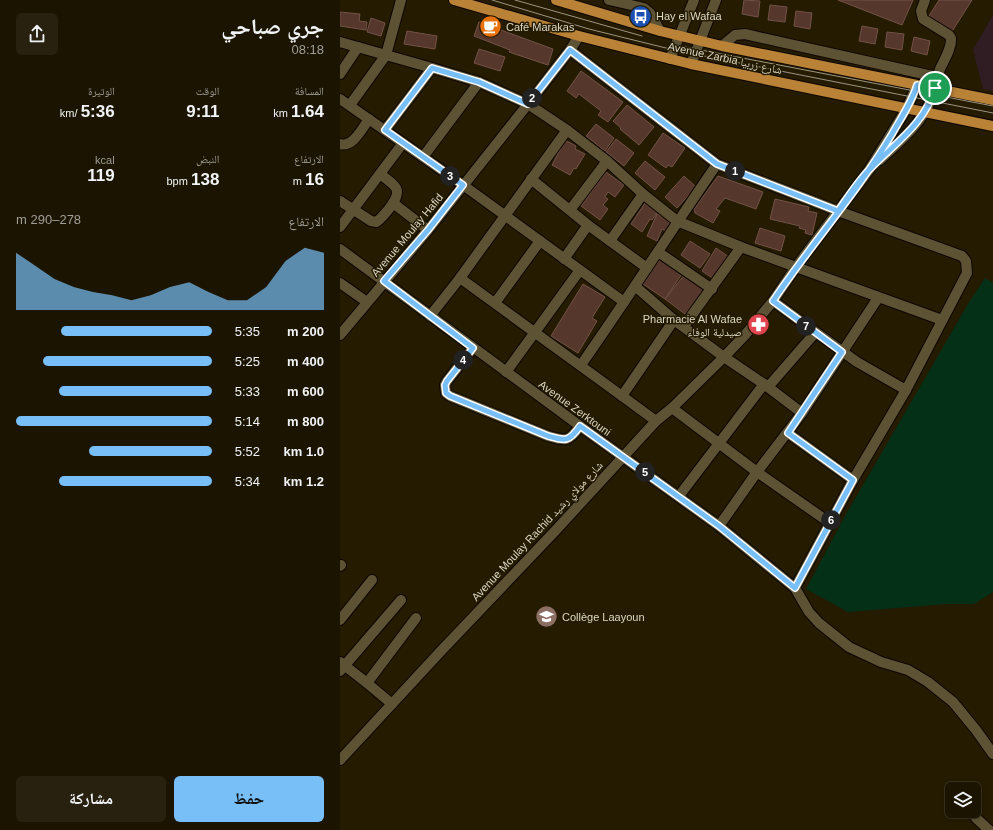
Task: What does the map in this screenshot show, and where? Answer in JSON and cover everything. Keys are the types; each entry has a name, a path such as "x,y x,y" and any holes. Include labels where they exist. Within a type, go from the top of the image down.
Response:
{"main road":[{"name":"Avenue Zarbia شارع زربيا","path":"454,0 579,36 691,64 993,126"},
{"name":"Avenue Zarbia شارع زربيا","path":"556,0 573,2 660,31 700,41 993,100"}],"street":[{"path":"350,105 386,55 401,0"},
{"path":"608,0 644,8 647,10 660,31"},
{"path":"670,59 694,0"},
{"path":"691,64 716,0"},
{"name":"Avenue Moulay Rachid شارع مولاي رشيد","path":"869,170 902,140 925,112 935,88 937,77 951,45 951,38 923,19 921,11 925,0"},
{"path":"722,46 734,35 745,34 937,77"},
{"name":"Avenue Moulay Hafid","path":"342,329 428,230 528,104 579,36"},
{"path":"340,42 479,82 528,104 567,130 606,161 643,194 678,221 741,247 942,320"},
{"path":"340,74 358,47"},
{"path":"570,50 717,164 838,211 962,256 966,261 967,273 906,390 853,480 795,588 809,612 819,623 849,648 881,662 908,670 928,682 954,702 993,754"},
{"path":"385,130 432,68"},
{"path":"423,157 479,82"},
{"name":"Avenue Moulay Rachid شارع مولاي رشيد","path":"340,760 656,421 672,408 745,335 773,301 796,267 869,170 907,108 917,85"},
{"path":"340,99 463,185 624,302"},
{"path":"340,144 345,145 351,142 369,119"},
{"path":"430,316 460,278 567,130"},
{"path":"340,227 403,143"},
{"path":"570,210 606,161"},
{"path":"581,365 717,164"},
{"path":"340,201 371,221 376,222 383,216 397,197 398,192 396,187 380,174"},
{"path":"531,180 588,225 647,268"},
{"path":"610,240 643,194"},
{"path":"392,203 428,230"},
{"path":"564,258 588,225"},
{"path":"495,303 540,241"},
{"path":"684,326 741,247"},
{"name":"Avenue Zerktouni","path":"340,249 580,426 679,496 719,526 795,588"},
{"path":"658,252 712,289"},
{"path":"506,372 580,270"},
{"path":"460,278 656,421"},
{"path":"340,282 367,302"},
{"path":"635,286 674,320 724,357 766,385 802,413"},
{"path":"719,526 757,472 802,413 878,298"},
{"path":"773,301 842,352 906,390"},
{"path":"622,396 674,320"},
{"path":"679,496 719,443 766,385 815,332"},
{"path":"473,348 445,385 446,393 450,396 548,436 564,440 572,437 580,426"},
{"path":"672,408 757,472 830,523"},
{"path":"788,433 853,480"},
{"path":"340,620 372,580"},
{"path":"392,704 367,683 341,666 401,600"},
{"path":"367,683 416,618"},
{"path":"976,818 989,830"}],"shaded area":[{"path":"993,15 993,91 983,89 973,50"}],"green space":[{"path":"985,278 993,283 993,592 974,604 946,604 848,612 806,589 845,516 968,304"}],"building":[{"path":"744,0 760,1 758,17 742,14"},
{"path":"838,0 913,0 902,25"},
{"path":"939,0 972,0 951,33 929,16"},
{"path":"770,5 787,7 785,22 768,20"},
{"path":"796,11 812,13 810,29 794,26"},
{"path":"340,12 360,14 359,21 367,22 366,30 340,26"},
{"path":"371,18 385,23 381,36 367,32"},
{"path":"479,22 553,49 548,65 509,52 510,50 474,36"},
{"path":"862,26 878,29 875,44 859,41"},
{"path":"407,31 437,36 435,49 404,44"},
{"path":"887,32 904,34 902,50 885,47"},
{"path":"914,37 930,41 927,55 911,51"},
{"path":"479,49 505,57 500,71 474,63"},
{"path":"581,71 623,102 608,122 598,115 601,111 579,94 576,98 567,91"},
{"path":"627,105 654,127 639,145 613,121"},
{"path":"596,124 614,138 605,151 586,136"},
{"path":"663,133 685,148 672,167 668,165 666,168 648,155"},
{"path":"616,139 634,153 624,166 606,152"},
{"path":"565,140 576,146 575,149 585,154 576,169 574,168 570,175 552,165"},
{"path":"645,161 665,177 655,190 635,173"},
{"path":"606,172 624,185 615,197 608,192 605,197 608,199 603,205 608,209 600,220 581,206"},
{"path":"684,176 696,187 677,208 665,197"},
{"path":"718,176 763,192 756,209 725,198 716,209 720,211 713,223 695,213 694,209"},
{"path":"775,199 809,207 808,211 817,213 812,235 805,233 806,230 799,228 800,226 770,219"},
{"path":"645,203 658,211 652,220 650,219 642,232 631,224"},
{"path":"657,214 671,220 666,231 662,229 657,241 647,236"},
{"path":"760,228 785,236 781,251 755,243"},
{"path":"690,241 710,254 700,268 681,255"},
{"path":"716,248 729,257 714,279 702,271"},
{"path":"661,257 684,271 665,299 643,284"},
{"path":"685,274 705,290 685,314 665,299"},
{"path":"583,284 605,297 592,318 597,321 578,353 551,336"}],"tram line":[{"path":"492,0 589,29 674,50 993,113"},
{"path":"515,0 642,36"},
{"path":"685,47 993,106"}],"place":[{"name":"Hay el Wafaa","path":"641,16"},
{"name":"Café Marakas","path":"491,27"},
{"name":"Pharmacie Al Wafae صيدلية الوفاء","path":"758,325"},
{"name":"Collège Laayoun","path":"547,617"}],"route":[{"path":"935,88 917,85 907,108 869,170 796,267 773,301 842,352 788,433 853,480 795,588 719,526 580,426 572,437 564,440 548,436 450,396 446,393 445,385 450,376 473,348 384,281 428,230 463,185 385,130 432,68 479,82 528,104 570,50 717,164 838,211 869,170 902,140 916,124 925,112 935,88"}]}
